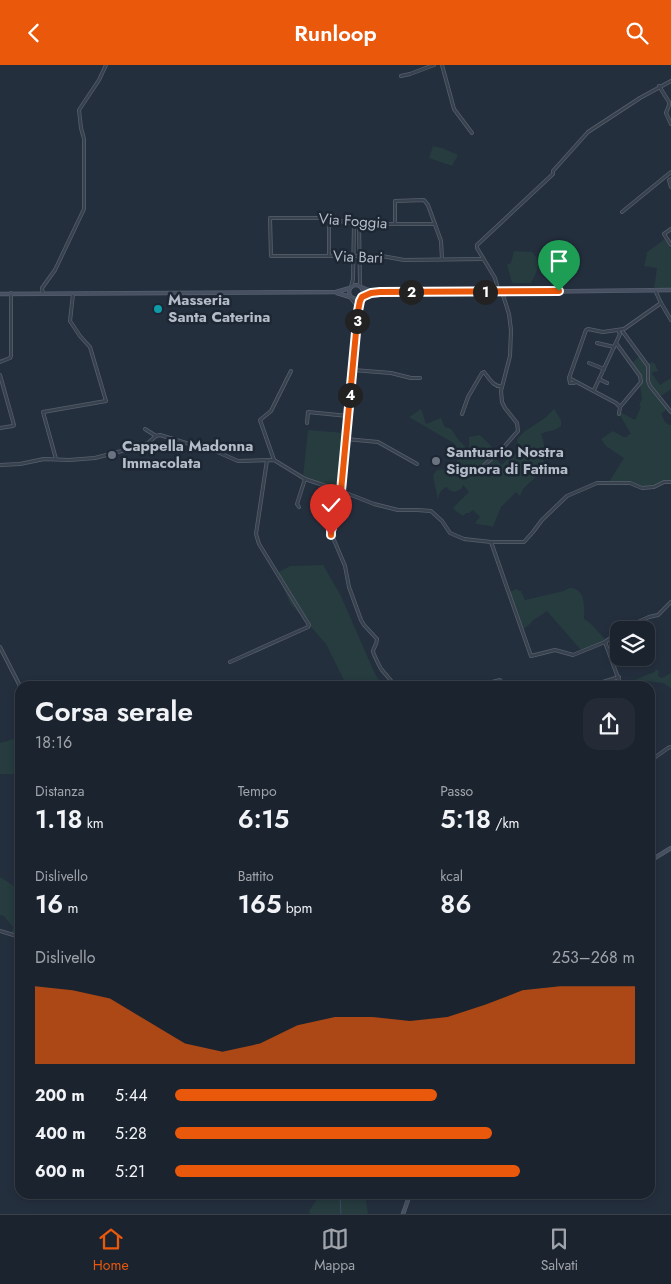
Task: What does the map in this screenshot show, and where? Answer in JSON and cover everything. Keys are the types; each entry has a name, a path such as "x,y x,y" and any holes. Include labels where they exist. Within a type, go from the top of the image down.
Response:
{"main road":[{"path":"0,294 336,292 355,285 380,292"},
{"path":"360,287 363,293 361,297"},
{"path":"350,288 349,294 351,298"},
{"path":"336,292 356,299 371,293 380,292 671,290"},
{"path":"655,858 671,848"},
{"path":"403,1214 408,1199"}],"street":[{"path":"43,294 42,288 55,270 84,209 84,139 79,110 106,65"},
{"path":"401,76 434,65"},
{"path":"446,65 442,65 454,109 472,133"},
{"path":"480,469 518,431 517,423 505,409 502,402 501,391 510,356 511,330 509,314 495,278 477,247 553,174 566,156 588,132 671,81"},
{"path":"660,86 669,102 666,113 671,124"},
{"path":"622,213 671,173"},
{"path":"671,179 671,187"},
{"path":"395,224 395,201 424,200 428,205 442,241 442,259"},
{"name":"Via Foggia","path":"270,218 329,219 354,224 435,224"},
{"name":"Via Bari","path":"270,218 271,256 359,256 404,260 483,259"},
{"path":"329,219 329,256"},
{"path":"350,288 353,279 354,224"},
{"path":"358,224 360,287"},
{"path":"671,229 664,234 671,245"},
{"path":"655,291 671,320"},
{"path":"0,362 11,356 11,293"},
{"path":"56,459 43,412 106,401 90,346 80,336 70,321 73,294"},
{"path":"361,297 358,311 342,495 331,535 345,566 349,587 361,620 377,639 373,651 374,655 382,671 392,681"},
{"path":"351,298 358,311"},
{"path":"620,407 594,390 570,378 586,331 588,329 603,332 621,331 661,303"},
{"path":"594,390 621,331"},
{"path":"621,331 648,366 650,386 671,413"},
{"path":"597,343 614,347"},
{"path":"616,343 640,375 641,382 620,407 619,414"},
{"path":"589,363 604,369"},
{"path":"353,370 391,373 411,378 420,378"},
{"path":"274,460 260,420 271,411 284,383 292,371"},
{"path":"462,415 468,397 482,373 484,372 498,387 502,386"},
{"path":"0,375 14,425 0,428"},
{"path":"599,379 606,383"},
{"path":"307,423 308,412 348,416"},
{"path":"145,429 156,435 213,450 238,461 274,460 305,479 374,504 398,510 431,511 442,521 450,533 464,539 491,542 524,542 542,520 567,497 597,483 630,483 642,488 671,482"},
{"path":"0,465 20,464 44,459 95,458 134,449 148,443 156,435"},
{"path":"346,439 378,442 417,464"},
{"path":"230,662 308,627 259,544 256,534 267,460"},
{"path":"298,507 296,504 305,479"},
{"path":"491,542 531,656 555,650 573,655 610,638"},
{"path":"641,621 658,615 671,602"},
{"path":"605,642 619,681"},
{"path":"0,647 17,681"},
{"path":"606,681 618,677"},
{"path":"655,757 671,747"},
{"path":"0,931 15,936"}],"green space":[{"path":"433,146 458,155 452,166 429,158"},
{"path":"665,239 671,249 671,289 654,289 657,268 644,266 646,253"},
{"path":"514,251 532,252 535,256 538,267 531,283 512,283 507,265 511,263"},
{"path":"640,356 646,365 652,362 655,364 658,371 652,374 660,385 671,378 671,389 658,398 668,408 661,414 665,422 671,425 671,480 651,487 642,487 629,482 609,482 624,458 606,446 601,439 613,431 623,437 631,434 620,415 622,413 635,420 641,407 639,406 642,399 640,385 642,383 642,376 632,363"},
{"path":"421,409 426,424 441,418 445,427 451,429 469,450 469,437 480,435 490,445 494,457 502,465 511,455 518,452 517,439 554,409 561,420 561,426 541,434 546,450 541,457 547,466 523,489 520,496 516,492 501,507 493,527 475,523 480,517 473,510 463,516 453,508 469,492 463,485 461,489 455,492 447,487 445,488 439,495 438,500 433,475 437,470 447,469 455,464 457,461 457,451 455,444 409,417"},
{"path":"308,430 345,433 341,491 303,477"},
{"path":"323,565 340,594 380,681 344,681 326,644 290,603 277,573 290,566"},
{"path":"569,588 581,594 584,604 584,619 604,638 605,640 602,642 581,650 547,611 523,629 509,592 517,589 521,591 525,600 564,591"},
{"path":"656,669 659,671 658,676 662,678 671,673 671,688 655,681 632,681 654,672"},
{"path":"15,738 15,774 0,774 0,743"},
{"path":"0,877 15,887 15,934 11,933 13,927 4,916 0,915"},
{"path":"317,1199 366,1199 368,1214 310,1214 309,1211"}],"waterway":[{"path":"340,1199 341,1214"}],"place":[{"name":"Masseria Santa Caterina","path":"158,309"},
{"name":"Cappella Madonna Immacolata","path":"112,455"},
{"name":"Santuario Nostra Signora di Fatima","path":"436,461"}],"route":[{"path":"331,535 342,495 358,311 362,297 380,292 559,291"}]}
